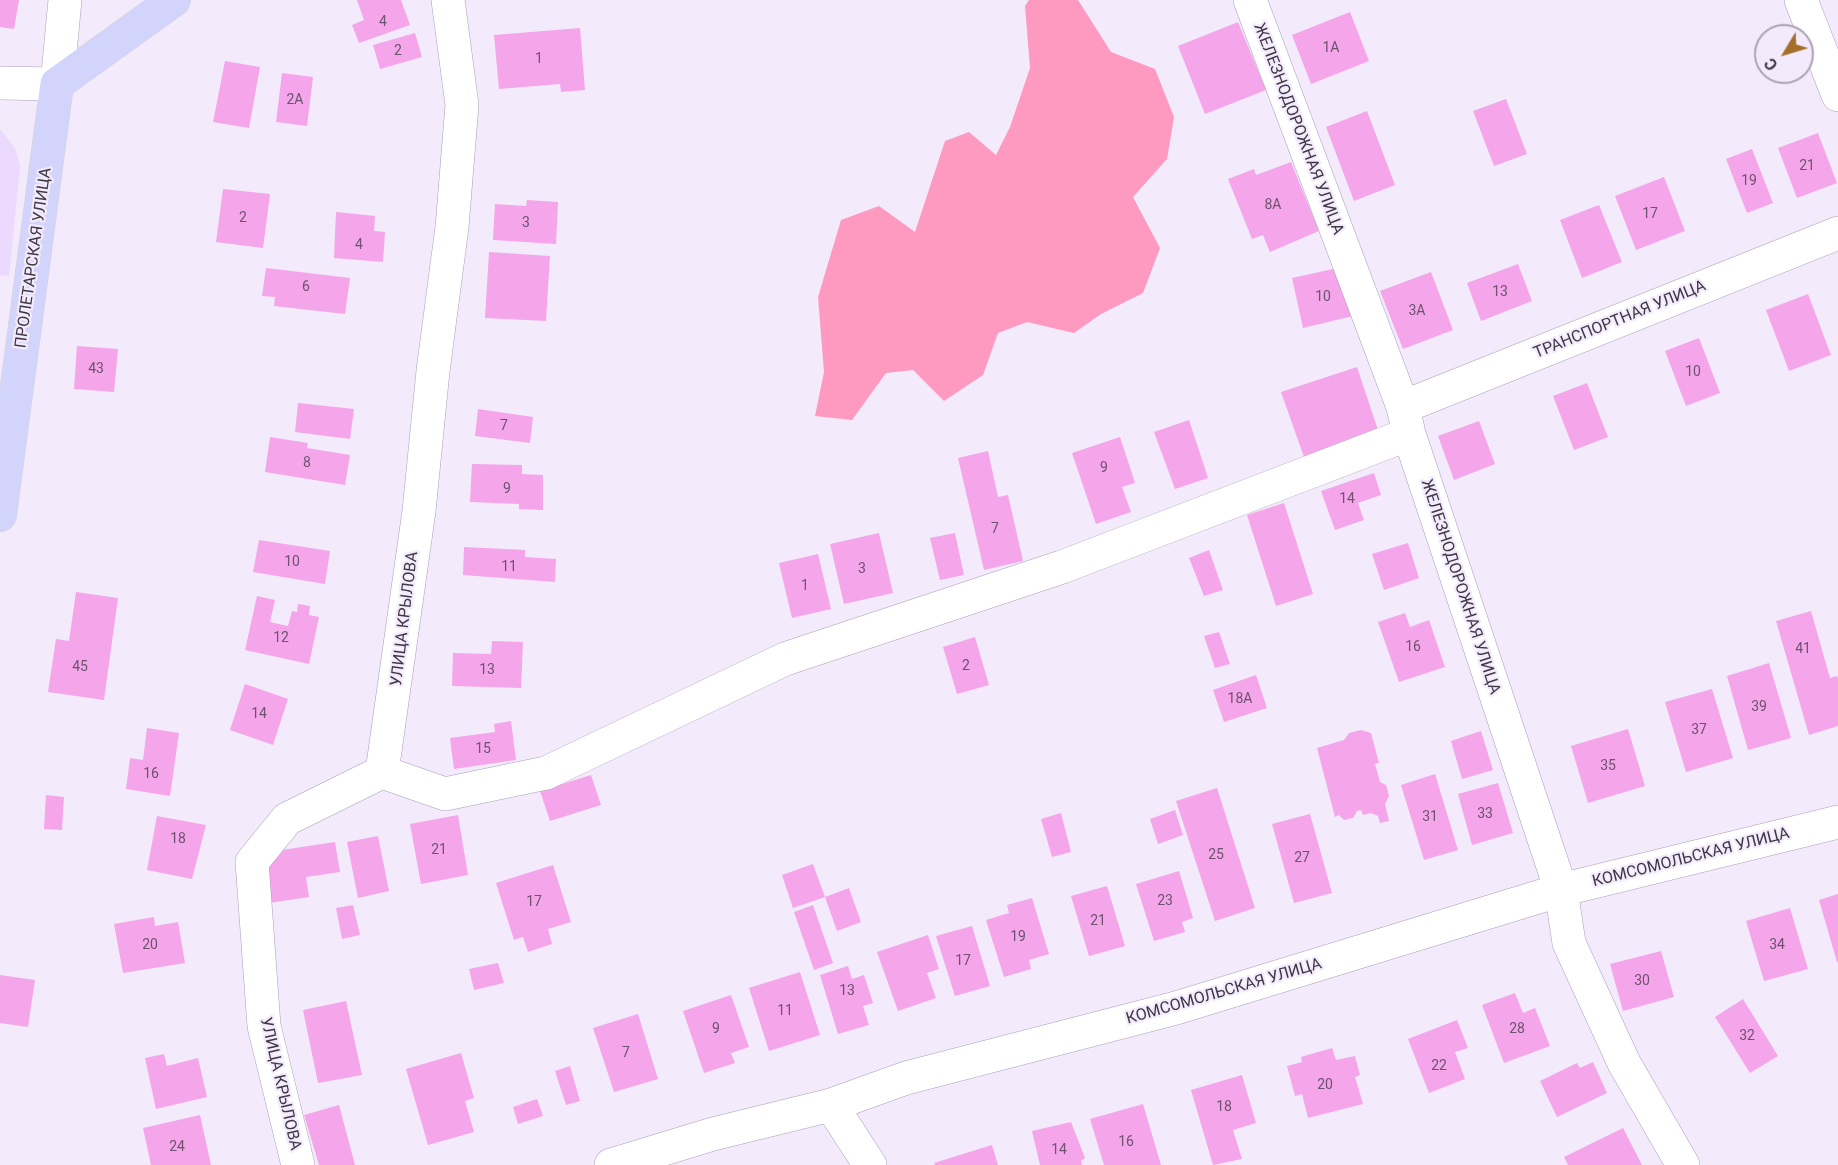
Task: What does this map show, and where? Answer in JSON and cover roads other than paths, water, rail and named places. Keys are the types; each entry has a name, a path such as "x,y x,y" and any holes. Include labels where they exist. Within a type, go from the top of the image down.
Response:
{"main road":[{"path":"57,84 173,0"},
{"name":"ПРОЛЕТАРСКАЯ УЛИЦА","path":"0,515 57,84"}],"street":[{"name":"ПРОЛЕТАРСКАЯ УЛИЦА","path":"57,84 65,0"},
{"path":"143,0 173,0"},
{"name":"УЛИЦА КРЫЛОВА","path":"298,1165 264,1026 252,862 287,819 382,772 419,511 462,105 448,0"},
{"name":"ЖЕЛЕЗНОДОРОЖНАЯ УЛИЦА","path":"1250,0 1406,421 1561,890 1569,943 1624,1063 1683,1165"},
{"path":"1801,0 1838,95"},
{"path":"0,83 57,84"},
{"name":"ТРАНСПОРТНАЯ УЛИЦА","path":"382,772 445,794 546,773 785,659 1062,567 1406,421 1838,233"},
{"name":"КОМСОМОЛЬСКАЯ УЛИЦА","path":"611,1165 713,1134 831,1105 906,1078 1176,1008 1561,890 1838,822"},
{"path":"831,1105 870,1165"}]}
